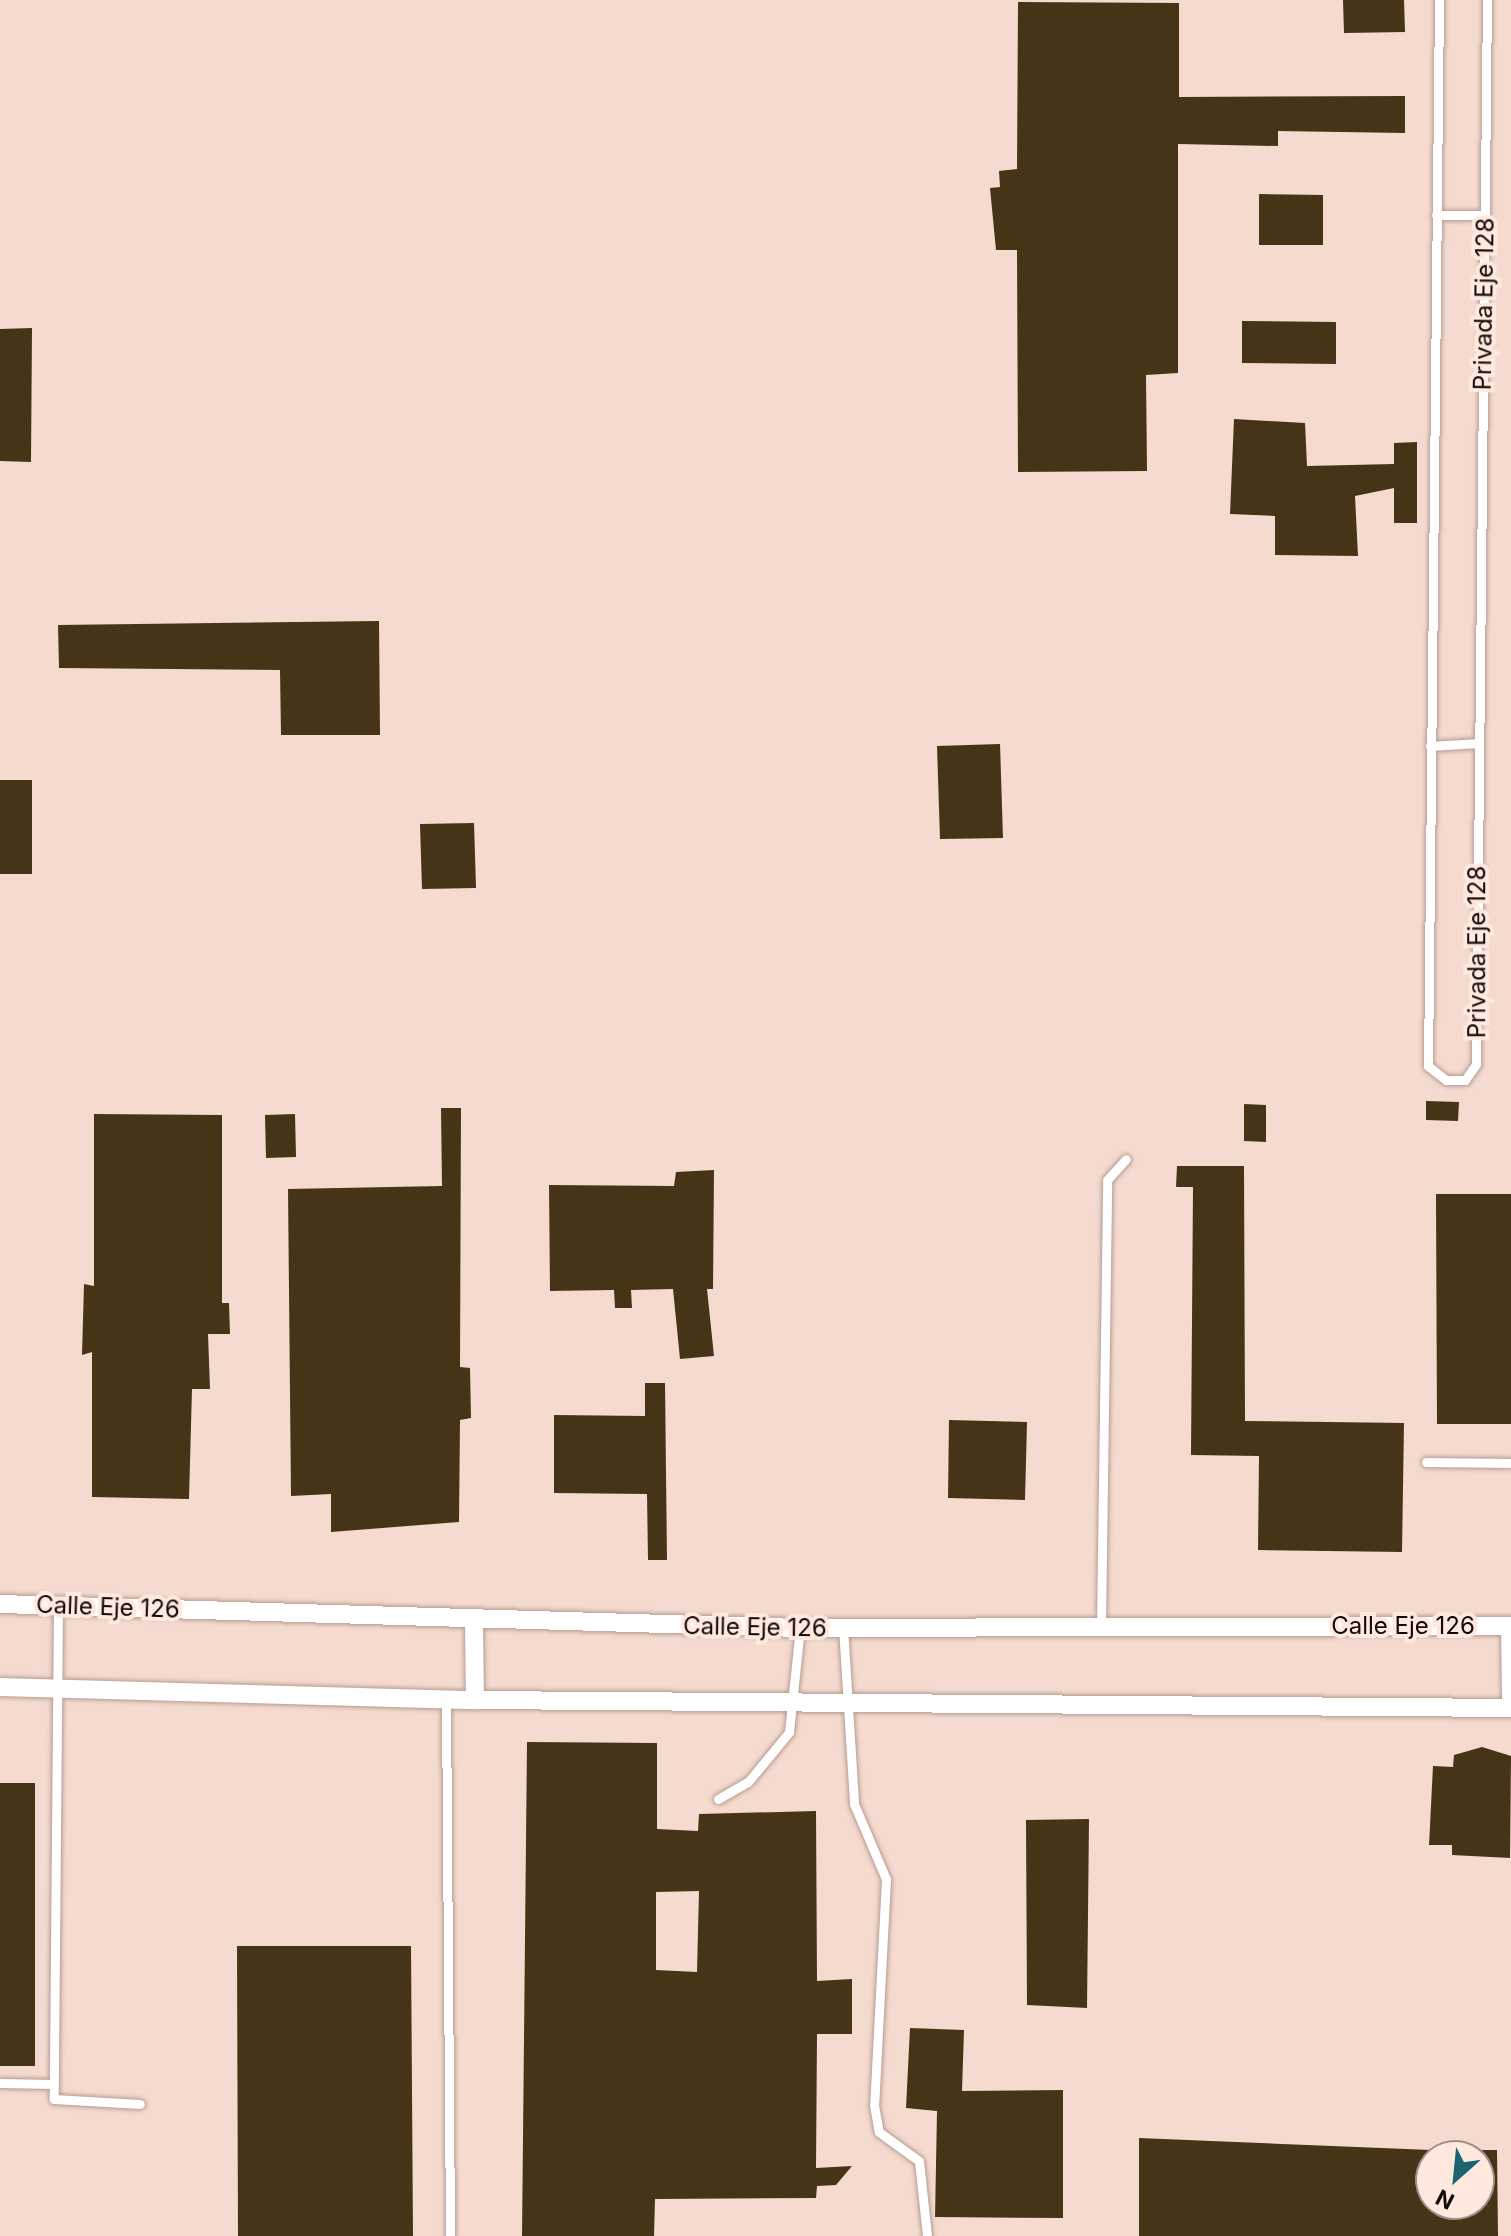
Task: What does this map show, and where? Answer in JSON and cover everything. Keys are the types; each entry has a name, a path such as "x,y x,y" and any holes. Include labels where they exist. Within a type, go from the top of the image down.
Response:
{"street":[{"name":"Calle Eje 126","path":"0,1604 474,1623 800,1628 1510,1626"},
{"path":"474,1623 475,1700"},
{"path":"1510,1626 1511,1701"},
{"path":"0,1687 56,1686 475,1700 1511,1708"}],"lane":[{"name":"Privada Eje 128","path":"1439,0 1428,1066 1446,1080 1465,1080 1476,1064 1487,0"},
{"path":"1436,215 1485,215"},
{"path":"1430,746 1479,743"},
{"path":"1101,1626 1107,1180 1126,1159"},
{"path":"1426,1462 1511,1463"},
{"path":"58,1604 54,2099 140,2104"},
{"path":"843,1627 854,1804 886,1879 874,2105 879,2132 919,2161 927,2236"},
{"path":"718,1799 748,1782 789,1732 797,1701 800,1628"},
{"path":"446,1699 450,2236"},
{"path":"0,2083 54,2084"}],"building":[{"path":"1343,0 1404,0 1405,32 1344,33"},
{"path":"1018,2 1179,3 1179,97 1405,96 1405,133 1278,131 1278,146 1178,144 1178,373 1146,375 1147,471 1018,472 1017,250 996,250 990,188 1000,187 999,171 1017,169"},
{"path":"1259,194 1323,195 1323,245 1259,245"},
{"path":"1242,321 1336,322 1336,364 1242,363"},
{"path":"32,328 31,462 0,461 0,329"},
{"path":"1234,419 1305,423 1307,466 1394,464 1394,443 1417,442 1417,523 1394,523 1394,488 1355,496 1358,556 1275,555 1275,516 1230,514"},
{"path":"379,621 380,735 281,735 280,670 59,668 58,625"},
{"path":"1000,744 1003,838 940,839 937,746"},
{"path":"0,780 32,780 32,874 0,874"},
{"path":"474,823 476,888 422,889 420,824"},
{"path":"1426,1101 1459,1102 1458,1121 1426,1120"},
{"path":"1244,1104 1266,1105 1266,1142 1244,1141"},
{"path":"441,1108 461,1108 460,1367 470,1368 471,1418 460,1420 459,1522 331,1532 331,1494 291,1496 288,1189 442,1186"},
{"path":"94,1114 222,1115 222,1303 229,1303 230,1334 208,1334 210,1389 192,1389 189,1499 92,1497 92,1352 82,1355 84,1284 94,1286"},
{"path":"295,1114 296,1157 266,1158 265,1115"},
{"path":"1177,1166 1244,1166 1245,1421 1404,1423 1402,1552 1258,1550 1259,1456 1191,1455 1193,1187 1176,1187"},
{"path":"714,1170 713,1289 707,1289 714,1356 680,1359 673,1289 631,1290 632,1308 615,1308 614,1290 550,1291 549,1185 674,1186 676,1172"},
{"path":"1436,1194 1511,1194 1511,1424 1437,1424"},
{"path":"645,1383 665,1383 667,1560 648,1560 647,1494 554,1493 554,1415 645,1416"},
{"path":"949,1420 1027,1422 1025,1500 948,1498"},
{"path":"527,1742 657,1743 657,1829 698,1831 699,1814 816,1811 817,1981 852,1979 852,2034 817,2034 816,2168 852,2166 836,2185 817,2186 816,2198 655,2199 654,2236 522,2236","holes":["699,1891 697,1972 656,1970 656,1892"]},
{"path":"1482,1747 1511,1756 1510,1858 1452,1855 1452,1845 1429,1845 1433,1766 1453,1767 1454,1755"},
{"path":"0,1783 35,1783 35,2066 0,2066"},
{"path":"1089,1819 1087,2008 1027,2005 1026,1820"},
{"path":"237,1946 411,1946 413,2236 238,2236"},
{"path":"910,2028 964,2030 962,2091 1063,2090 1063,2218 935,2217 937,2111 906,2108"},
{"path":"1139,2138 1415,2149 1415,2220 1495,2220 1497,2150 1498,2236 1139,2236"}]}
